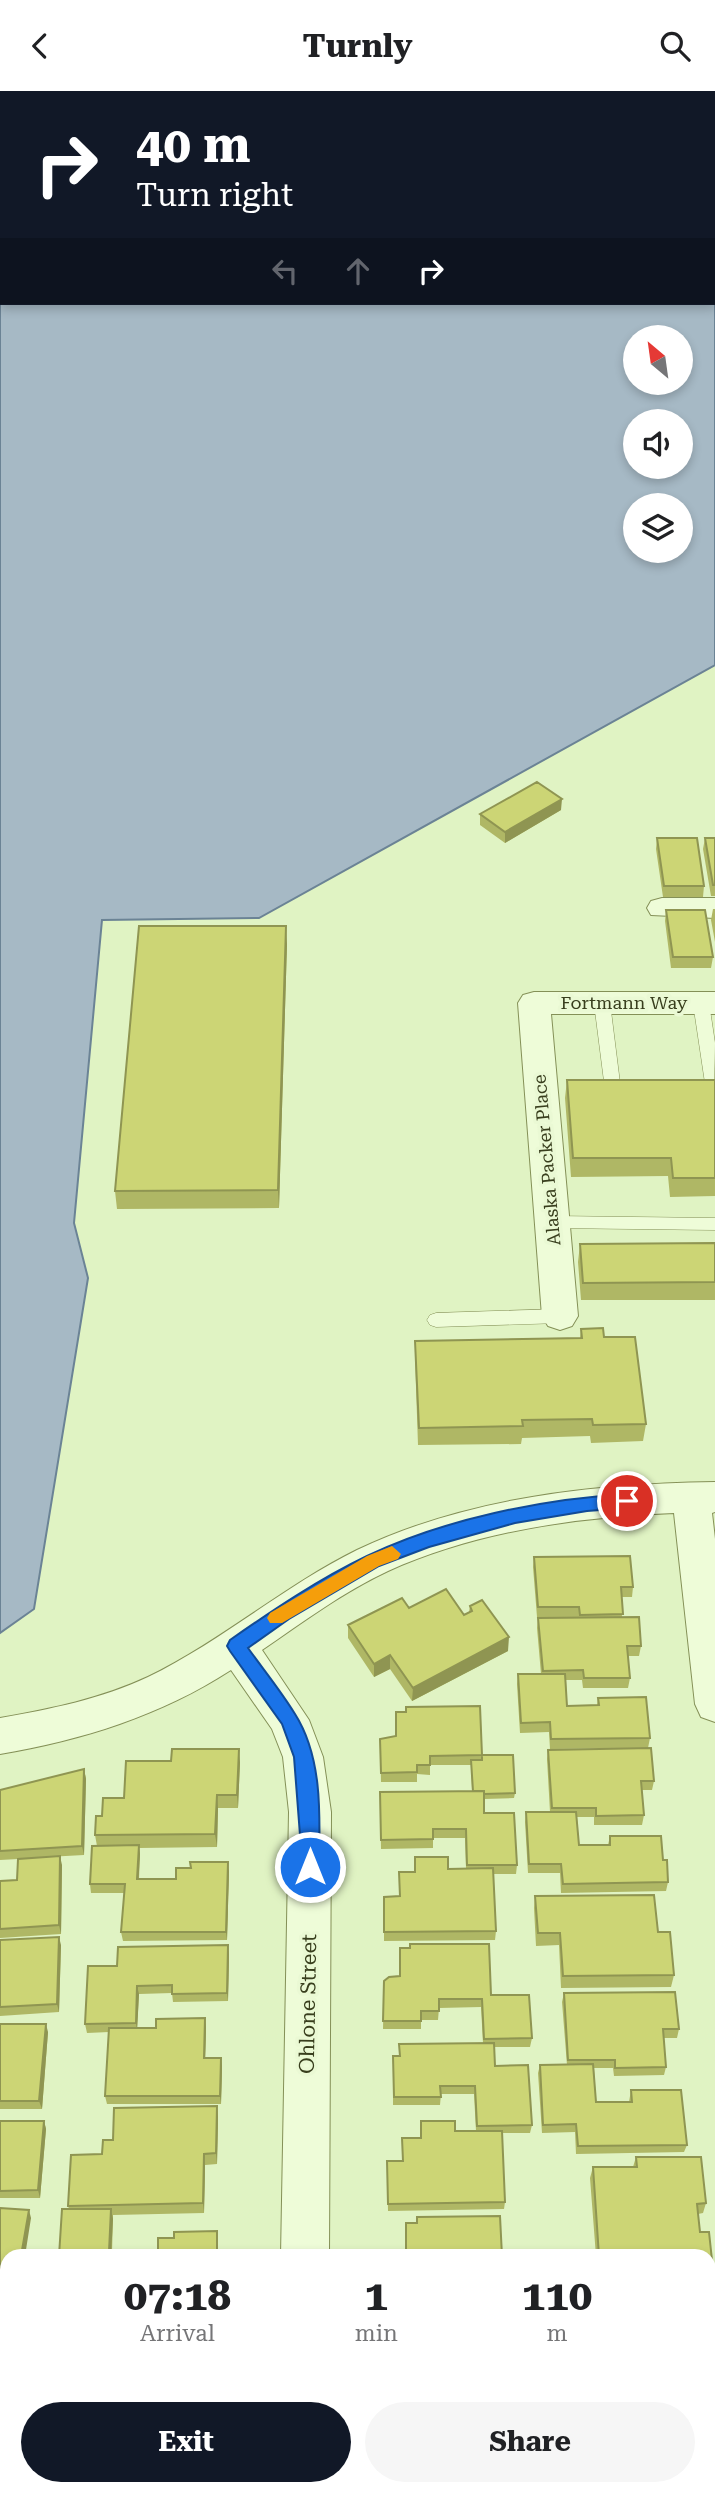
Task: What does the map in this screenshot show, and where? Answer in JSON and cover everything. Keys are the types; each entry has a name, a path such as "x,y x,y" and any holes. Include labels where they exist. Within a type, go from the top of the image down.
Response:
{"street":[{"path":"662,908 715,908"},
{"name":"Fortmann Way","path":"534,1003 708,1003"},
{"name":"Alaska Packer Place","path":"534,1003 559,1316"},
{"path":"0,1736 102,1713 185,1677 283,1613 373,1561 426,1540 515,1516 575,1505 703,1497 715,1704"},
{"name":"Ohlone Street","path":"236,1646 289,1720 303,1757 310,1812 305,2249"}],"lane":[{"path":"602,1003 613,1089 638,1089"},
{"path":"689,1089 714,1089 708,1003"},
{"path":"552,1222 715,1224"},
{"path":"436,1320 559,1316"}],"water":[{"path":"0,305 715,305 715,665 259,918 102,920 74,1223 88,1278 34,1609 0,1633"}],"building":[{"path":"537,782 562,799 505,832 480,814"},
{"path":"657,838 697,838 704,886 664,886"},
{"path":"705,838 715,838 715,885 713,885"},
{"path":"666,910 705,910 713,957 673,957"},
{"path":"139,926 286,926 278,1190 115,1191"},
{"path":"567,1080 715,1080 715,1178 673,1178 671,1158 573,1158"},
{"path":"715,1243 715,1282 583,1283 580,1244"},
{"path":"603,1328 604,1337 635,1337 646,1424 593,1425 592,1419 522,1420 523,1426 419,1428 415,1341 582,1338 581,1329"},
{"path":"630,1556 633,1587 621,1587 623,1614 580,1615 579,1607 538,1607 534,1557"},
{"path":"446,1589 464,1615 472,1611 470,1606 482,1600 509,1637 413,1688 390,1655 374,1664 348,1625 402,1598 409,1608"},
{"path":"639,1617 641,1646 627,1646 630,1678 584,1678 583,1670 543,1671 538,1618"},
{"path":"518,1674 565,1674 567,1706 599,1705 598,1698 646,1697 650,1738 551,1739 550,1722 521,1723"},
{"path":"480,1706 482,1755 430,1756 430,1765 417,1765 417,1772 381,1773 380,1739 396,1736 396,1712 406,1712 406,1707"},
{"path":"651,1748 654,1781 641,1781 644,1815 596,1816 596,1808 552,1808 548,1750"},
{"path":"172,1749 239,1749 237,1795 217,1795 215,1834 95,1835 96,1816 102,1816 103,1798 124,1798 126,1761 171,1761"},
{"path":"482,1755 513,1755 515,1793 484,1794 484,1791 473,1791 471,1760 482,1760"},
{"path":"84,1769 82,1846 0,1851 0,1790"},
{"path":"484,1791 484,1813 514,1813 517,1865 467,1865 466,1829 433,1829 433,1839 381,1840 380,1792"},
{"path":"526,1812 576,1812 579,1845 610,1845 610,1836 661,1836 663,1860 667,1860 668,1882 563,1884 561,1864 529,1864"},
{"path":"139,1845 137,1879 176,1879 176,1868 191,1868 190,1862 228,1862 226,1932 121,1932 125,1884 90,1884 92,1846"},
{"path":"60,1856 59,1925 0,1929 0,1881 17,1880 18,1859"},
{"path":"415,1857 448,1857 448,1869 493,1868 496,1931 384,1932 384,1897 400,1896 399,1872 415,1872"},
{"path":"654,1895 658,1932 670,1932 674,1975 563,1976 560,1933 538,1933 535,1896"},
{"path":"59,1937 57,2004 0,2007 0,1940"},
{"path":"410,1944 489,1944 491,1995 529,1995 532,2038 484,2039 482,1999 439,1999 439,2011 421,2011 421,2021 383,2021 384,1981 389,1977 400,1976 400,1948 410,1948"},
{"path":"228,1945 227,1993 172,1994 172,1985 137,1986 136,2023 85,2024 88,1966 117,1966 118,1947"},
{"path":"675,1992 679,2029 663,2029 666,2067 615,2068 615,2060 568,2060 564,1993"},
{"path":"205,2018 204,2058 221,2058 220,2096 105,2096 109,2028 156,2028 156,2019"},
{"path":"0,2024 46,2024 39,2101 0,2101"},
{"path":"494,2043 495,2066 528,2065 532,2125 477,2126 475,2086 440,2086 441,2097 394,2097 393,2056 400,2056 399,2044"},
{"path":"593,2064 596,2102 632,2102 631,2090 681,2090 687,2145 578,2146 576,2124 543,2125 540,2065"},
{"path":"217,2106 216,2153 204,2154 203,2203 68,2206 71,2155 102,2154 103,2140 113,2140 114,2108"},
{"path":"0,2121 44,2121 38,2190 0,2191"},
{"path":"421,2121 455,2121 455,2131 502,2131 505,2202 388,2204 387,2161 403,2161 402,2138 421,2138"},
{"path":"636,2157 701,2157 706,2203 697,2204 700,2232 709,2232 711,2249 599,2249 593,2167 637,2167"},
{"path":"0,2208 29,2210 22,2249 0,2249"},
{"path":"62,2209 111,2209 109,2249 59,2249"},
{"path":"500,2216 502,2249 406,2249 406,2223 417,2223 417,2217"},
{"path":"217,2231 217,2249 158,2249 158,2238 174,2238 174,2232"}],"slow traffic":[{"path":"276,1618 373,1561 392,1554"}],"route":[{"path":"310,1867 310,1812 303,1757 289,1720 236,1646 283,1613 373,1561 426,1540 515,1516 587,1503 627,1501"}]}
